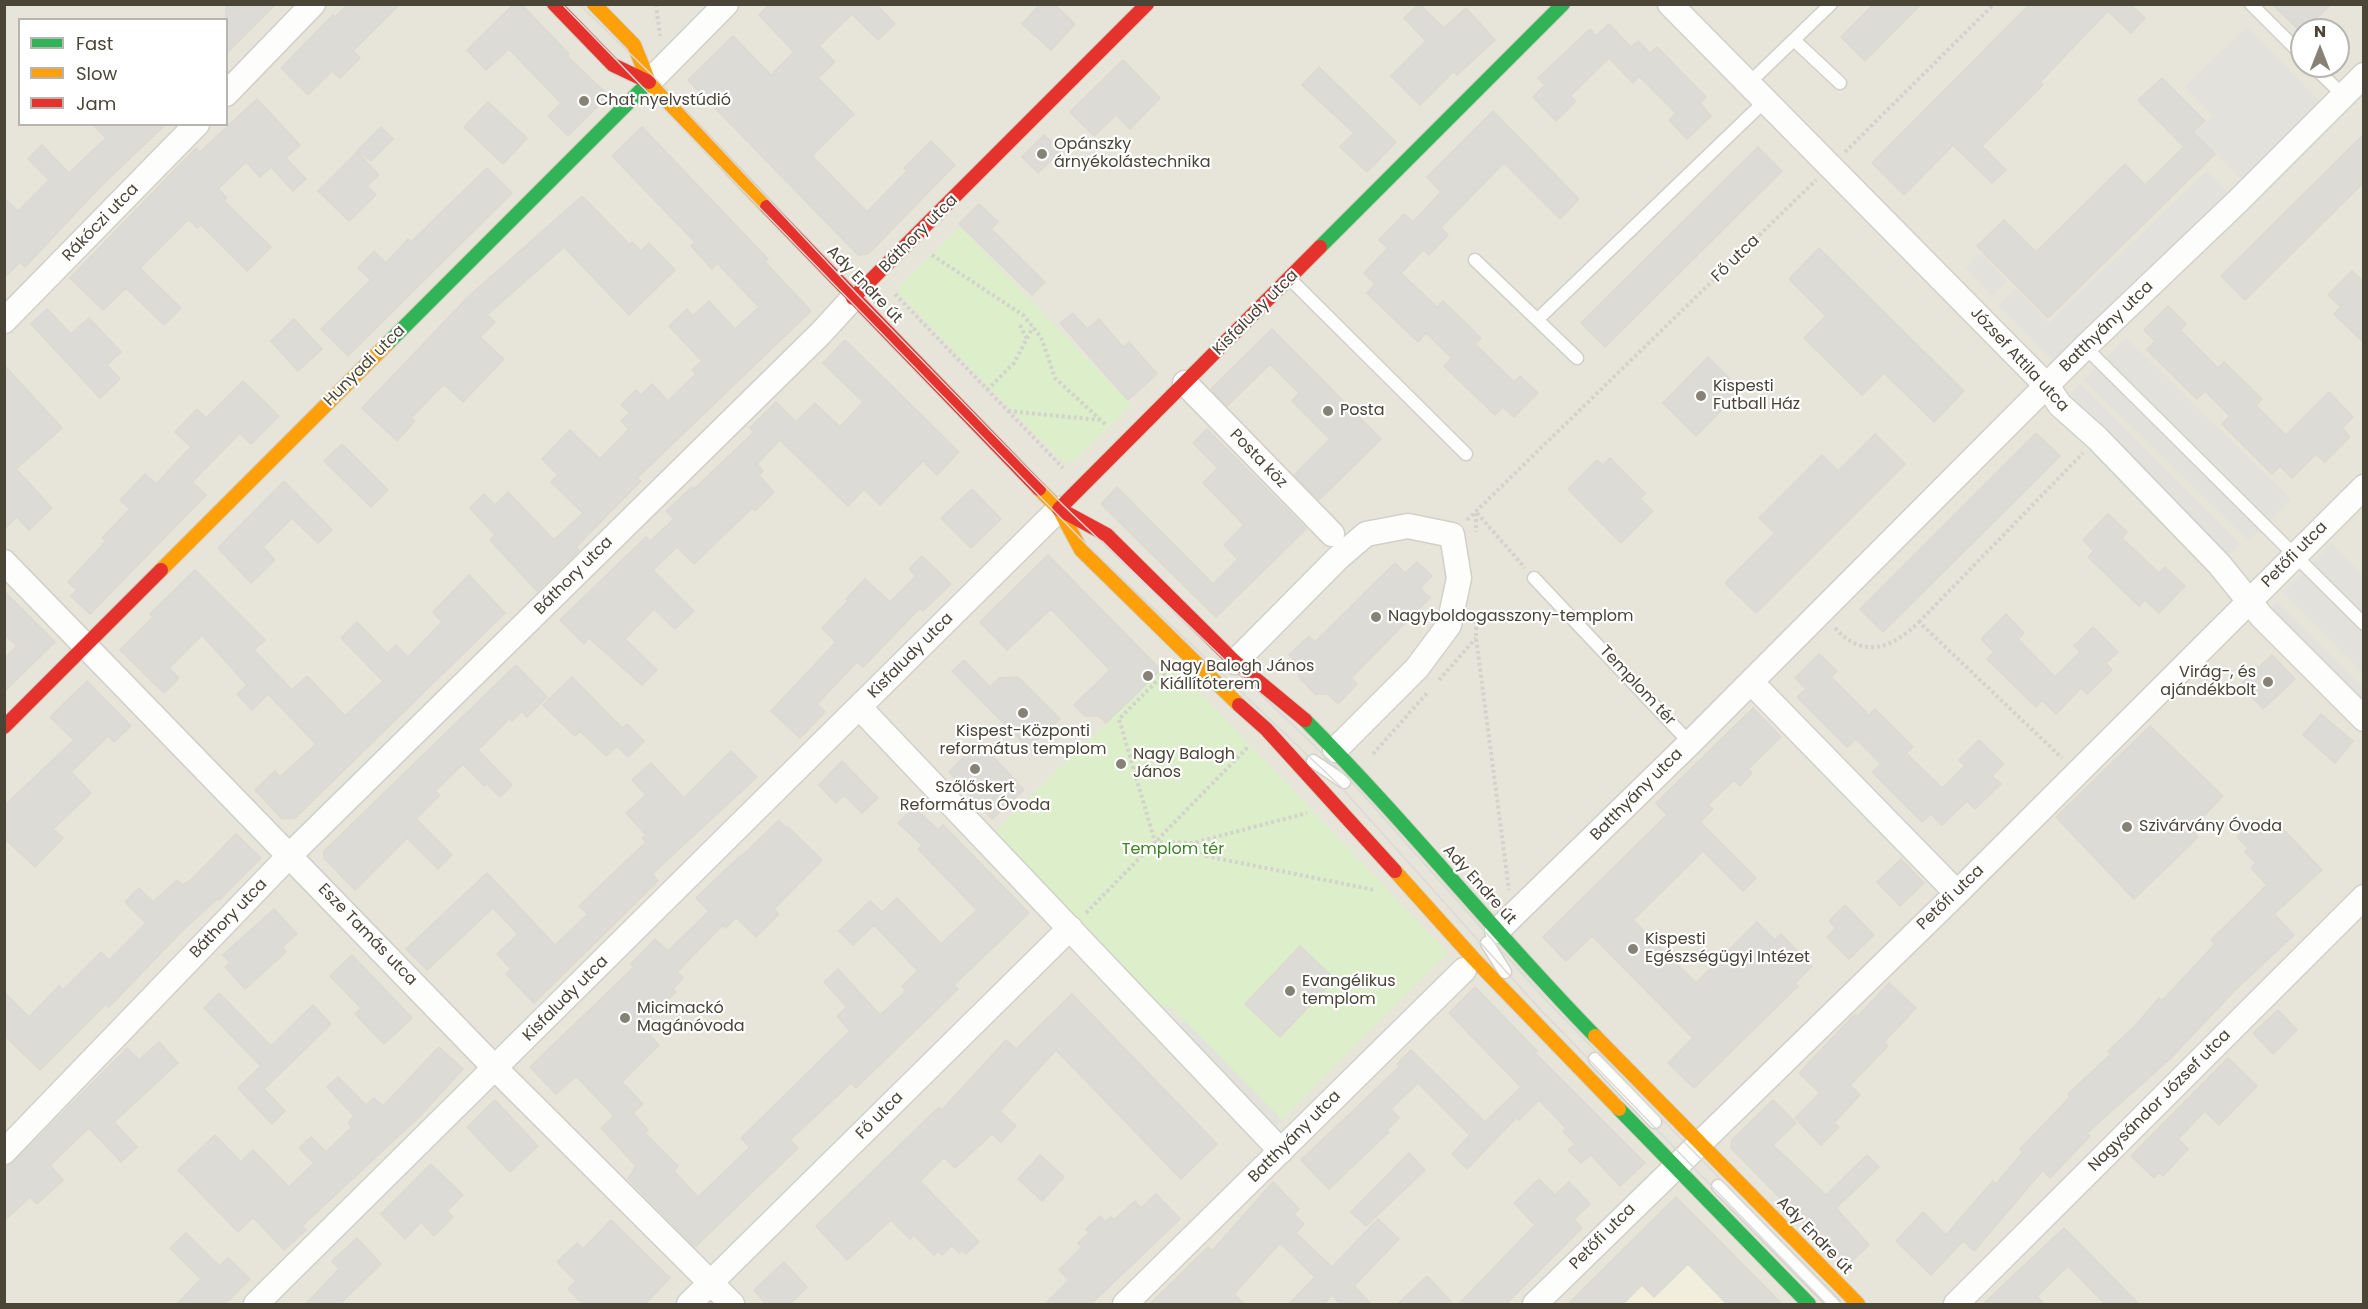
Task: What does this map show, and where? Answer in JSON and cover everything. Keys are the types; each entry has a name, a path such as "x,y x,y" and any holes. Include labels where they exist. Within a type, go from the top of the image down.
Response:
{"street":[{"path":"228,92 314,4"},
{"name":"Ady Endre út","path":"554,4 613,65 649,82"},
{"name":"Ady Endre út","path":"594,4 634,45 649,82 853,298 1059,509 1081,550 1216,686 1266,729 1474,958 1531,1015 1858,1305"},
{"name":"Hunyadi utca","path":"4,727 726,4"},
{"name":"Báthory utca","path":"4,1152 290,855 804,350 853,298 1148,4"},
{"name":"Kisfaludy utca","path":"256,1305 860,708 1563,4"},
{"name":"József Attila utca","path":"1670,4 2047,386 2060,405 2097,438 2219,564 2248,601 2364,719"},
{"name":"Batthyány utca","path":"1494,932 1690,743 2085,346 2237,202 2364,75"},
{"name":"Rákóczi utca","path":"4,321 194,126"},
{"name":"Posta köz","path":"1185,383 1332,534"},
{"name":"Petőfi utca","path":"1535,1305 1957,893 2364,488"},
{"name":"Ady Endre út","path":"1059,509 1107,535 1235,662 1291,706 1335,750 1494,932 1548,988 1809,1305"},
{"path":"1235,662 1338,558 1366,534 1408,526 1452,535 1459,578 1449,625 1417,668 1335,750"},
{"name":"Esze Tamás utca","path":"4,562 87,645 495,1069 732,1305"},
{"path":"1751,682 1957,893"},
{"path":"860,708 1281,1151"},
{"name":"Nagysándor József utca","path":"1956,1305 2364,897"},
{"name":"Fő utca","path":"689,1305 1070,928"},
{"name":"Batthyány utca","path":"1125,1305 1464,970"}],"lane":[{"path":"1748,84 1831,4"},
{"path":"2251,4 2290,43"},
{"path":"1795,41 1840,83"},
{"path":"2325,78 2344,96"},
{"path":"1538,319 1766,101"},
{"path":"1475,260 1578,358"},
{"path":"1290,279 1466,454"},
{"path":"2085,346 2364,624"},
{"name":"Templom tér","path":"1534,578 1690,743"},
{"path":"1266,729 1348,786 1291,706"},
{"path":"1494,932 1517,976"},
{"path":"1494,932 1531,1015"},
{"path":"1589,1053 1662,1129"},
{"path":"1710,1179 1834,1305"}],"path":[{"path":"656,4 661,38"},
{"name":"Fő utca","path":"1534,578 1476,512 1994,4"},
{"path":"911,242 1023,315 1041,337 1055,378 1125,443"},
{"path":"891,290 1081,487"},
{"path":"1020,325 1027,339"},
{"path":"987,390 1014,363 1033,327"},
{"path":"1007,411 1101,421"},
{"path":"1820,613 1843,637 1860,646 1881,647 1900,640 2097,438"},
{"path":"1919,622 2078,772"},
{"path":"1372,755 1476,638 1494,932"},
{"path":"1155,842 1119,719 1174,664"},
{"path":"1070,928 1250,745"},
{"path":"1155,842 1193,843 1312,811 1329,796"},
{"path":"1193,843 1206,856 1379,890"}],"shaded area":[{"path":"5,5 2363,5 2363,1304 5,1304"},
{"path":"2247,27 2290,71 2290,78 2297,78 2328,110 2250,187 2196,133 2213,116 2185,87"},
{"path":"2207,171 2237,202 2062,370 1999,305 2016,289 2049,323"},
{"path":"1981,253 2007,281 1992,295 1966,268"},
{"path":"2126,338 2291,499 2249,541 2084,380"},
{"path":"2080,384 2240,544 2219,564 2060,405"},
{"path":"2332,544 2363,576 2363,673 2283,592"},
{"path":"2277,602 2363,688 2363,719 2262,617"},
{"path":"1185,1021 1282,1120 1266,1135 1171,1035"},
{"path":"1676,1197 1762,1283 1740,1304 1567,1304"}],"green space":[{"path":"960,227 1132,405 1074,461 1063,462 899,294 899,287"},
{"name":"Templom tér","path":"1170,661 1448,953 1282,1120 1168,1004 1154,1017 986,840"}],"building":[{"path":"226,4 276,4 228,52 228,18 226,18"},
{"path":"348,4 400,4 353,51 360,58 340,78 332,71 308,95 281,68 333,15 335,17"},
{"path":"514,4 521,4 569,54 567,56 605,92 605,99 568,136 548,116 561,103 509,49 486,70 467,50"},
{"path":"770,4 876,4 895,24 878,40 852,14 819,46 835,62 818,78 854,114 812,156 867,212 907,171 904,168 931,141 955,165 868,254 858,255 688,80 733,36 771,75 794,52 759,15"},
{"path":"1040,4 1054,4 1075,24 1051,50 1022,24"},
{"path":"1419,4 1444,28 1466,8 1495,40 1457,75 1454,71 1420,105 1391,76 1426,41 1404,18"},
{"path":"1874,4 1921,4 1865,61 1841,37"},
{"path":"2030,4 2130,4 2145,18 2131,33 2108,11 2040,82 2043,85 1982,146 2006,170 1992,183 1953,145 1904,195 1872,163"},
{"path":"2272,4 2331,4 2317,18 2290,18 2290,21"},
{"path":"1609,24 1631,47 1638,41 1650,53 1657,47 1706,97 1700,103 1711,116 1687,139 1669,120 1676,113 1639,76 1633,83 1609,58 1570,96 1576,101 1556,121 1533,97 1545,85 1538,78 1590,29 1596,36"},
{"path":"1123,60 1160,98 1130,129 1116,115 1094,136 1070,112"},
{"path":"1319,67 1396,142 1367,172 1340,147 1354,133 1302,85"},
{"path":"2162,78 2205,121 2193,132 2215,154 2048,318 1977,246 2004,220 2036,252 2125,164 2145,185 2184,147 2138,100"},
{"path":"257,99 300,145 286,158 306,179 293,191 271,167 260,177 246,162 218,189 227,198 224,201 271,247 247,271 201,225 197,228 189,219 140,268 181,308 164,325 126,288 103,310 70,278 196,148 200,152"},
{"path":"488,102 527,138 503,164 464,127"},
{"path":"1493,111 1579,199 1560,219 1504,163 1441,227 1448,235 1429,255 1423,250 1401,273 1437,307 1443,301 1481,338 1475,344 1514,382 1520,376 1538,393 1514,417 1503,407 1495,415 1444,366 1452,358 1426,333 1418,342 1367,293 1375,284 1364,273 1388,248 1379,240 1404,214 1413,222 1441,192 1427,177"},
{"path":"94,126 164,126 100,187 25,267 20,262 4,278 4,198 18,211 49,180 28,159 42,145 69,173 106,138"},
{"path":"381,127 393,139 371,161 357,151"},
{"path":"642,127 768,259 765,262 811,311 637,478 641,481 576,547 579,550 537,591 490,540 495,535 470,508 484,494 495,505 508,492 554,540 583,513 551,482 558,475 542,459 570,430 600,459 629,429 621,421 630,413 621,405 636,390 641,395 652,384 668,401 696,374 692,370 702,361 669,326 687,309 693,316 709,301 735,329 759,307 717,263 712,269 691,246 695,242 612,156"},
{"path":"2364,134 2364,182 2245,300 2221,276"},
{"name":"Opánszky árnyékolástechnika","path":"1044,135 1061,151 1038,173 1022,157"},
{"path":"1758,147 1782,171 1605,347 1581,323"},
{"path":"357,152 379,175 367,186 376,195 349,221 318,191"},
{"path":"487,168 512,193 348,356 321,329 371,280 358,268 374,251 386,263 408,239 411,242"},
{"path":"582,196 630,245 632,242 641,251 649,243 675,270 629,315 564,247 487,315 495,322 480,337 504,359 463,402 444,384 411,418 415,421 397,441 362,408 468,297"},
{"path":"979,204 998,222 991,229 1045,282 1032,295 959,224"},
{"path":"1819,248 1964,391 1934,422 1884,373 1862,395 1804,338 1826,316 1789,279"},
{"path":"2352,271 2364,282 2364,343 2334,314 2341,307 2328,295"},
{"path":"2168,306 2186,324 2180,330 2218,368 2224,362 2262,399 2256,406 2286,435 2329,392 2353,417 2342,428 2350,437 2325,462 2316,454 2292,478 2280,466 2272,474 2222,424 2230,416 2205,391 2197,399 2147,350 2155,341 2144,330"},
{"path":"47,309 71,334 89,318 121,352 107,365 120,379 100,398 31,324"},
{"path":"1073,313 1087,329 1099,319 1123,347 1129,342 1157,374 1128,400 1060,323"},
{"path":"294,319 322,349 298,371 271,341"},
{"name":"Posta","path":"1272,329 1381,439 1319,500 1294,475 1330,439 1292,401 1299,393 1270,364 1227,406 1211,389"},
{"path":"845,340 959,452 937,475 923,461 880,505 864,489 848,506 780,440 757,464 763,471 759,475 774,492 755,511 752,508 694,564 677,547 653,570 694,611 675,629 654,609 625,639 657,670 642,685 589,638 584,644 560,620 646,537 650,541 674,519 666,511 692,487 694,489 754,432 750,428 776,402 796,422 815,403 840,427 863,402 823,363"},
{"path":"1708,357 1741,390 1696,436 1663,403"},
{"path":"4,365 62,428 16,469 52,508 29,530 17,517 4,529"},
{"path":"243,381 279,416 251,444 240,433 192,482 206,495 90,614 71,596 77,590 68,582 106,541 102,538 130,509 120,500 145,474 156,484 191,447 175,432 197,409 206,418"},
{"path":"1207,429 1306,529 1216,617 1101,504 1117,487 1213,584 1238,559 1224,545 1244,525 1203,483 1218,468 1193,443"},
{"path":"2036,433 2060,456 1883,632 1860,609"},
{"path":"1875,434 1905,464 1756,613 1725,583 1775,533 1759,518 1822,455 1838,471"},
{"path":"342,444 388,490 371,507 324,461"},
{"path":"1610,458 1645,493 1640,499 1653,511 1621,543 1568,489 1597,460 1603,465"},
{"path":"284,481 332,530 318,543 292,518 263,547 275,560 251,583 218,548"},
{"path":"972,489 1001,519 971,548 941,518"},
{"path":"2108,514 2127,532 2122,538 2159,573 2165,567 2185,586 2159,613 2145,600 2139,606 2088,557 2094,551 2083,540"},
{"path":"1048,555 1161,670 1106,723 1099,716 1085,716 1074,705 1110,670 1051,609 1007,650 980,622"},
{"path":"922,556 951,584 923,611 920,608 863,667 857,662 817,704 825,712 800,738 771,711 836,642 822,628 865,579 890,602 916,576 909,569"},
{"name":"Nagyboldogasszony-templom","path":"1417,562 1432,576 1420,588 1430,598 1351,678 1357,684 1338,704 1328,694 1315,694 1299,677 1299,665 1289,655 1309,636 1315,642 1395,563 1405,573"},
{"path":"195,570 265,640 254,650 292,690 307,676 345,716 383,681 341,638 357,622 387,653 396,645 408,657 442,622 433,612 469,575 505,613 295,818 282,819 255,790 275,771 280,777 316,744 268,694 252,710 237,694 247,685 202,635 169,668 179,678 164,693 120,650 153,617 150,614"},
{"path":"4,591 55,642 4,692 4,659 17,646 4,634"},
{"path":"2006,614 2024,633 2018,639 2055,677 2080,652 2074,646 2093,627 2118,652 2106,663 2112,670 2087,694 2081,688 2056,714 2042,700 2036,707 1987,659 1994,652 1981,639"},
{"path":"1819,654 1837,671 1831,677 1869,715 1875,709 1913,747 1906,753 1942,788 1965,766 1959,760 1979,740 2004,764 1992,776 2001,784 1975,809 1967,801 1942,825 1931,814 1922,822 1872,772 1881,764 1856,739 1847,747 1797,697 1806,689 1795,678"},
{"name":"Virág-, és ajándékbolt","path":"2272,655 2295,679 2263,709 2240,685"},
{"name":"Kispest-Központi református templom","path":"964,660 990,687 999,678 1018,677 1060,719 1028,748 952,671"},
{"path":"516,665 547,697 527,717 522,711 512,721 509,719 478,750 512,785 500,797 487,784 484,786 463,764 435,791 440,795 416,819 452,855 438,869 407,838 355,890 324,858 324,851"},
{"path":"572,677 622,728 627,724 644,741 628,757 617,746 606,756 580,731 575,736 543,705"},
{"path":"87,681 131,726 114,742 108,736 71,772 91,793 53,829 63,838 35,867 4,838 4,806 74,740 50,717"},
{"name":"Kispesti Egészségügyi Intézet","path":"1753,708 1781,737 1748,769 1752,773 1740,786 1734,780 1708,805 1713,809 1700,822 1756,878 1743,891 1703,851 1633,920 1696,983 1757,922 1775,940 1781,934 1812,966 1795,983 1798,986 1694,1088 1668,1063 1693,1038 1592,936 1566,961 1543,937 1667,815 1656,803"},
{"path":"2321,714 2353,741 2335,763 2303,735"},
{"name":"Szivárvány Óvoda","path":"2150,726 2223,796 2191,829 2198,837 2134,899 2056,817"},
{"name":"Szőlőskert Református Óvoda","path":"979,741 1024,790 992,819 949,772"},
{"path":"731,751 757,777 652,874 658,881 534,1003 506,974 511,969 497,954 518,934 493,908 427,970 406,949 487,873 555,945 588,914 579,906 646,842 642,838 646,835 626,813 646,795 632,780 651,763 684,798"},
{"path":"842,761 878,798 862,813 844,795 836,803 819,785"},
{"path":"914,807 938,830 943,825 1029,913 954,985 958,989 856,1088 851,1083 790,1140 798,1148 695,1247 628,1179 636,1166 601,1128 614,1116 576,1076 556,1094 530,1067 634,967 631,964 655,939 668,951 709,911 696,898 779,820 822,860 774,909 779,914 756,937 736,917 726,928 723,925 677,972 683,978 673,989 676,992 641,1026 659,1045 622,1082 643,1104 633,1113 648,1130 645,1133 678,1166 674,1171 698,1197 750,1147 741,1138 850,1031 837,1016 847,1007 824,982 838,969 880,1015 906,991 902,986 918,971 874,925 853,945 839,931 870,901 882,912 897,898 941,944 977,910 918,849 922,845 898,823"},
{"path":"2257,819 2269,832 2278,824 2322,870 2274,914 2294,935 2234,991 2171,1058 2087,1133 2090,1136 2050,1178 2043,1170 1974,1251 1963,1241 1931,1275 1896,1241 1923,1212 1946,1235 1993,1181 1996,1184 2023,1152 2020,1149 2070,1097 2068,1094 2111,1054 2108,1051 2136,1025 2159,998 2162,1001 2215,944 2211,940 2267,885 2251,868 2256,863 2245,852 2248,848 2237,837"},
{"path":"236,834 261,858 219,900 218,898 182,931 109,1007 106,1004 40,1070 4,1035 4,992 29,1017 59,986 63,990 101,952 109,960 146,923 125,902 139,888 153,902 177,880 182,885 191,880"},
{"path":"1901,859 1924,883 1900,906 1877,882"},
{"path":"1845,905 1874,935 1849,959 1827,937 1836,928 1829,921"},
{"path":"274,909 297,934 282,947 286,952 245,989 225,967 230,962 223,955"},
{"name":"Evangélikus templom","path":"1300,946 1335,979 1280,1037 1245,1004"},
{"path":"352,955 412,1018 384,1044 355,1014 361,1008 330,976"},
{"path":"1889,983 1916,1008 1884,1042 1888,1046 1850,1085 1860,1095 1834,1123 1839,1127 1821,1145 1795,1118 1820,1093 1799,1073 1855,1014 1857,1017"},
{"path":"1475,987 1537,1051 1535,1053 1645,1163 1620,1186 1591,1155 1581,1163 1568,1150 1575,1144 1563,1131 1566,1128 1539,1100 1519,1120 1517,1117 1467,1169 1452,1154 1470,1135 1418,1083 1391,1109 1399,1118 1387,1130 1389,1132 1329,1189 1301,1160 1400,1066 1397,1064 1411,1050 1485,1122 1521,1087 1449,1013"},
{"path":"219,993 271,1046 313,1005 331,1024 264,1089 285,1111 272,1124 238,1088 261,1066 204,1008"},
{"path":"1072,994 1217,1144 1181,1179 1056,1050 1000,1111 1016,1126 1001,1142 992,1134 955,1168 944,1157 920,1181 979,1242 966,1254 962,1251 959,1253 952,1245 942,1255 938,1251 934,1255 914,1235 910,1239 891,1220 847,1260 816,1226 939,1107 942,1110 1006,1040 1016,1049"},
{"path":"2278,1010 2297,1030 2273,1054 2253,1033"},
{"path":"159,1042 178,1063 114,1122 137,1147 121,1162 89,1128 50,1165 63,1180 37,1204 30,1197 4,1221 4,1168 14,1162 127,1048 139,1060"},
{"path":"439,1047 463,1069 420,1116 302,1226 306,1230 284,1250 253,1217 238,1232 178,1170 215,1135 241,1162 253,1150 289,1187 314,1163 299,1148 311,1137 326,1152 352,1127 348,1123 354,1116 327,1087 338,1077 366,1105 374,1098 383,1106"},
{"path":"2228,1058 2257,1086 2219,1125 2205,1111 2178,1139 2188,1149 2163,1176 2159,1172 2154,1178 2131,1156"},
{"path":"495,1100 538,1146 510,1172 467,1127"},
{"path":"1773,1100 1796,1123 1773,1145 1826,1195 1867,1155 1879,1167 1836,1208 1869,1245 1847,1266 1731,1148 1732,1140"},
{"path":"1409,1153 1425,1170 1366,1226 1351,1212"},
{"path":"1040,1155 1064,1177 1042,1201 1018,1179"},
{"path":"431,1164 463,1195 447,1211 453,1217 434,1236 421,1222 405,1239 381,1214"},
{"path":"1539,1179 1555,1195 1569,1182 1590,1204 1574,1219 1582,1228 1505,1305 1458,1305 1535,1225 1514,1203"},
{"path":"1273,1182 1299,1209 1294,1214 1304,1224 1296,1233 1332,1267 1378,1219 1399,1239 1354,1286 1372,1305 1341,1305 1332,1295 1323,1305 1288,1305 1315,1277 1280,1243 1234,1294 1245,1305 1149,1305 1208,1247 1212,1251"},
{"path":"1156,1194 1180,1219 1090,1305 1044,1305 1069,1280 1059,1270 1082,1247 1078,1243 1089,1233 1086,1229 1100,1216 1105,1222 1111,1217 1114,1220 1135,1201 1141,1208"},
{"path":"1676,1197 1783,1305 1728,1305 1688,1264 1654,1297 1642,1285 1622,1305 1567,1305"},
{"path":"611,1220 670,1278 644,1305 584,1305 568,1289 576,1281 557,1262 577,1243 583,1249"},
{"path":"2064,1228 2140,1305 2106,1305 2068,1266 2037,1296 2045,1305 1982,1305"},
{"path":"186,1233 219,1266 228,1258 250,1279 224,1305 176,1305 201,1279 170,1248"},
{"path":"357,1238 381,1264 339,1305 305,1305 339,1269 332,1261"},
{"path":"784,1262 807,1287 789,1305 767,1305 754,1290"},
{"path":"1427,1276 1454,1305 1397,1305"}],"tram line":[{"path":"562,4 1085,543 1340,786 1537,1006 1826,1304"},
{"path":"579,4 654,77 857,294 1063,505 1348,778 1543,997 1842,1304"}],"traffic: fast":[{"path":"1320,247 1563,4"},
{"path":"387,344 649,82"},
{"path":"1305,720 1595,1036"},
{"path":"1619,1109 1809,1304"}],"traffic: slow":[{"path":"594,4 634,45 649,82 767,207"},
{"path":"161,570 387,344"},
{"path":"1039,489 1059,509 1081,550 1239,705"},
{"path":"1395,871 1474,959 1619,1109"},
{"path":"1595,1036 1858,1304"}],"traffic: jam":[{"path":"554,4 613,65 649,82"},
{"path":"853,298 1147,4"},
{"path":"767,207 1039,489"},
{"path":"1059,509 1320,247"},
{"path":"1059,509 1107,535 1235,662 1305,720"},
{"path":"4,727 161,570"},
{"path":"1239,705 1266,729 1395,871"}],"place":[{"name":"Chat nyelvstúdió","path":"584,101"},
{"name":"Opánszky árnyékolástechnika","path":"1042,154"},
{"name":"Kispesti Futball Ház","path":"1701,396"},
{"name":"Posta","path":"1328,411"},
{"name":"Nagyboldogasszony-templom","path":"1376,617"},
{"name":"Nagy Balogh János Kiállítóterem","path":"1148,676"},
{"name":"Virág-, és ajándékbolt","path":"2268,682"},
{"name":"Kispest-Központi református templom","path":"1023,713"},
{"name":"Nagy Balogh János","path":"1121,764"},
{"name":"Szőlőskert Református Óvoda","path":"975,769"},
{"name":"Szivárvány Óvoda","path":"2127,827"},
{"name":"Kispesti Egészségügyi Intézet","path":"1633,949"},
{"name":"Evangélikus templom","path":"1290,991"},
{"name":"Micimackó Magánóvoda","path":"625,1018"}]}
